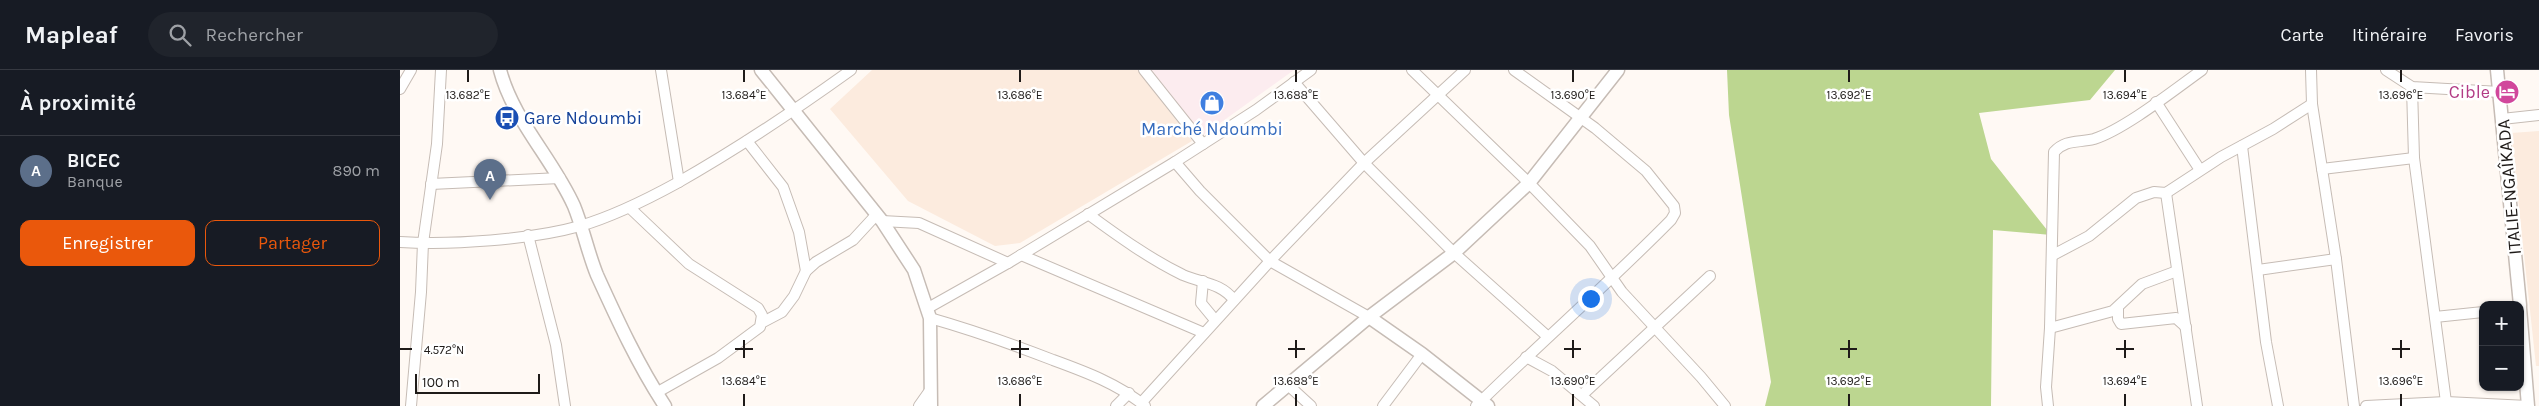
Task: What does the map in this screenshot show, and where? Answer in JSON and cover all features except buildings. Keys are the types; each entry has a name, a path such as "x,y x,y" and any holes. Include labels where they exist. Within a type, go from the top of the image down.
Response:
{"street":[{"path":"400,89 411,70"},
{"path":"410,406 422,292 423,243 437,144 441,70"},
{"path":"501,70 510,98 560,178 597,273 648,380 665,406"},
{"path":"661,70 679,182"},
{"path":"761,70 879,217 914,270 929,313 931,406"},
{"path":"400,242 423,243 528,235 580,226 630,208 718,161 851,70"},
{"path":"1144,70 1203,144"},
{"path":"1412,70 1529,182 1590,246 1622,292 1653,328 1701,377 1725,406"},
{"path":"929,313 1098,377 1129,393 1143,405 1215,320 1270,260 1364,163 1465,70"},
{"path":"1175,162 1239,231 1270,260 1369,317 1422,354 1482,404 1547,336 1613,279 1671,220 1675,213 1674,206 1640,165 1609,138 1514,70"},
{"path":"1263,406 1369,317 1454,253 1529,182 1618,70"},
{"path":"2048,406 2046,387 2053,255 2054,152 2060,146 2071,141 2094,139 2102,135 2156,102 2202,70"},
{"path":"2311,70 2312,104 2336,259 2354,406"},
{"path":"2386,70 2412,88 2500,92"},
{"name":"ITALIE-NGAÎKADA","path":"2497,70 2520,301"},
{"path":"929,313 1175,162 1309,71"},
{"path":"1294,82 1364,163 1454,253 1547,336"},
{"path":"2412,88 2414,158 2446,402"},
{"path":"2156,102 2200,170"},
{"path":"2053,255 2089,236 2136,198 2154,192 2166,193 2200,170 2312,104"},
{"path":"2502,119 2539,115"},
{"path":"746,141 782,186 799,232 806,271"},
{"path":"2242,146 2266,342 2278,406"},
{"path":"2322,168 2414,158"},
{"path":"431,184 560,178"},
{"path":"2166,193 2197,406"},
{"path":"630,208 689,264 758,308 763,322"},
{"path":"1088,214 1161,262 1184,275 1223,289 1234,300"},
{"path":"879,217 919,223 1008,263"},
{"path":"656,393 718,358 760,327 763,322 782,312 794,296 806,271 816,262 853,240 879,217"},
{"path":"528,235 556,345 565,406"},
{"path":"1021,255 1204,333"},
{"path":"2258,270 2336,259"},
{"path":"2050,328 2118,308 2142,284 2177,271"},
{"path":"1582,395 1710,276"},
{"path":"1203,281 1201,303 1215,320"},
{"path":"2118,308 2118,319 2121,324 2176,318 2186,327"},
{"path":"2435,317 2479,312"},
{"name":"ITALIE-NGAÎKADA","path":"2523,346 2528,406"},
{"path":"1383,406 1422,354"},
{"path":"1526,357 1552,371 1594,406"},
{"path":"1288,385 1311,406"},
{"path":"919,406 931,389"},
{"path":"1116,406 1129,393"},
{"path":"2366,406 2446,402 2528,406"}],"shaded area":[{"path":"872,70 1138,70 1192,141 1020,243 995,246 908,201 830,109"},
{"name":"Marché Ndoumbi","path":"1150,70 1294,70 1202,136"},
{"path":"2539,131 2539,366 2536,366 2511,133"}],"green space":[{"path":"1727,70 2115,70 2090,100 1979,113 1991,159 2051,235 1993,230 1991,406 1765,406 1771,382 1729,115"}],"place":[{"name":"Cible","path":"2507,92"},
{"name":"Marché Ndoumbi","path":"1212,103"},
{"name":"Gare Ndoumbi","path":"507,118"},
{"name":"BICEC","path":"490,200"}]}
